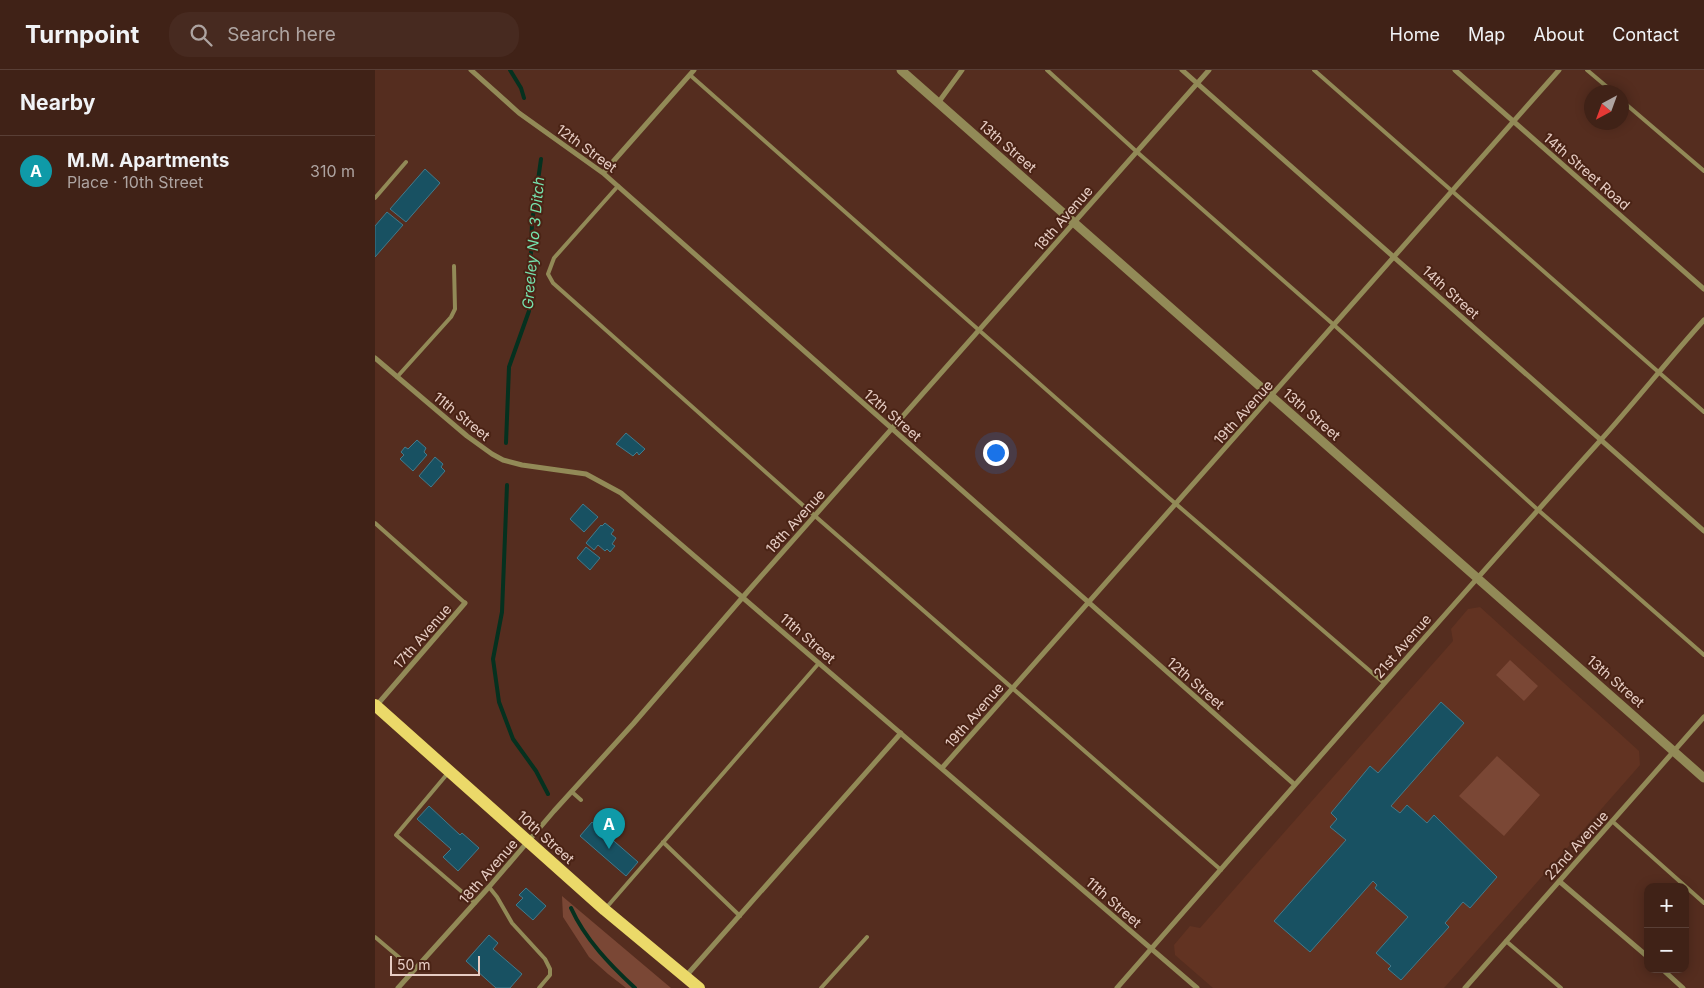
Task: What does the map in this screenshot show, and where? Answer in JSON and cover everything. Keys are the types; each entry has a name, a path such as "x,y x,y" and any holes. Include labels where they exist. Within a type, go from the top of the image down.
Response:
{"main road":[{"name":"10th Street","path":"375,706 605,910 699,988"}],"street":[{"name":"12th Street","path":"471,70 519,113 603,173 618,186 1294,784"},
{"name":"13th Street","path":"901,70 1704,778"},
{"path":"939,103 962,70"},
{"name":"14th Street","path":"1183,70 1704,531"},
{"name":"18th Avenue","path":"398,988 1209,70"},
{"name":"14th Street Road","path":"1455,70 1704,289"},
{"name":"19th Avenue","path":"942,768 1559,70"},
{"path":"603,173 692,72"},
{"name":"21st Avenue","path":"1117,988 1294,784 1600,440 1704,320"},
{"name":"11th Street","path":"375,358 472,440 492,454 503,460 522,465 586,474 621,493 1197,988"},
{"name":"17th Avenue","path":"375,706 465,603"},
{"name":"22nd Avenue","path":"1465,988 1704,717"},
{"path":"686,976 901,733"},
{"path":"1559,880 1644,954"},
{"path":"1666,973 1683,988"}],"lane":[{"path":"1047,70 1137,152 1334,325 1537,509 1704,655"},
{"path":"1314,70 1704,412"},
{"path":"1587,70 1605,85"},
{"path":"692,72 1176,504 1384,683"},
{"path":"1629,107 1704,171"},
{"path":"375,198 406,162"},
{"path":"618,186 554,258 549,274 553,283 815,516 1221,870"},
{"path":"397,377 451,317 455,309 454,266"},
{"path":"375,523 465,603"},
{"path":"605,910 819,663"},
{"path":"450,771 396,835 475,903"},
{"path":"571,792 581,800"},
{"path":"1612,821 1704,902"},
{"path":"663,842 740,916"},
{"path":"489,887 512,923 545,959 550,969 550,975 539,988"},
{"path":"375,937 414,970"},
{"path":"821,988 867,937"},
{"path":"1506,941 1561,988"}],"shaded area":[{"path":"1480,607 1639,751 1640,765 1444,988 1213,988 1175,955 1174,945 1190,926 1200,928 1453,641 1451,629 1468,609"},
{"path":"1510,660 1538,686 1524,701 1496,675"},
{"path":"1497,756 1540,795 1504,836 1459,796"},
{"path":"562,896 671,988 626,988 608,974 589,957 563,917"}],"building":[{"path":"425,169 440,183 406,222 390,209"},
{"path":"387,212 403,225 375,257 375,226"},
{"path":"626,433 645,449 639,455 637,452 633,456 616,444"},
{"path":"417,440 426,448 424,452 427,455 413,471 400,459 404,455 401,452 405,447 408,449"},
{"path":"435,457 443,464 441,467 445,471 431,487 419,476"},
{"path":"583,504 598,517 584,532 570,519"},
{"path":"605,523 614,530 611,534 616,538 612,544 615,546 610,552 607,549 605,551 598,545 594,550 586,543 601,525"},
{"path":"586,547 600,558 590,570 577,558"},
{"path":"1441,702 1464,723 1391,806 1400,813 1407,805 1427,823 1434,815 1497,877 1470,908 1463,902 1445,923 1449,927 1401,980 1388,969 1391,966 1376,953 1408,917 1375,888 1377,885 1373,881 1310,952 1274,921 1346,840 1330,827 1337,819 1331,813 1370,766 1378,773"},
{"path":"429,806 460,835 462,833 479,848 458,871 443,857 451,849 417,819"},
{"path":"592,822 638,862 626,876 580,836"},
{"path":"526,888 546,906 533,920 516,905 523,898 519,895"},
{"path":"489,935 498,943 493,949 522,974 510,988 496,988 466,961"}],"waterway":[{"name":"Greeley No 3 Ditch","path":"510,70 521,88 524,98"},
{"name":"Greeley No 3 Ditch","path":"506,443 509,367 529,311 532,223 541,159"},
{"name":"Greeley No 3 Ditch","path":"507,485 502,612 493,659 499,702 513,739 536,771 548,794"},
{"name":"Greeley No 3 Ditch","path":"571,908 591,941 616,970 635,988"}],"place":[{"name":"M.M. Apartments","path":"609,849"}]}
